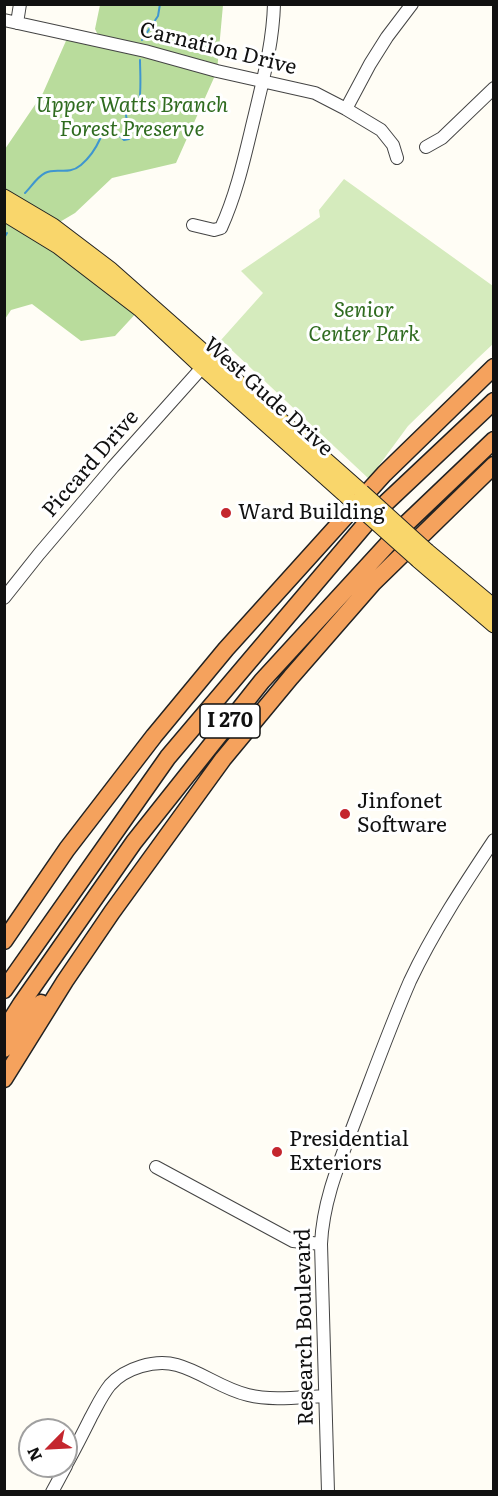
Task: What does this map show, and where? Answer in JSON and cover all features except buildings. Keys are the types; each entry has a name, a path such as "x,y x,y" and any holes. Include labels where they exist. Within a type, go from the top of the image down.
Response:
{"highway":[{"name":"I 270","path":"4,940 67,849 154,736 226,649 384,474 494,367"},
{"name":"I 270","path":"4,990 168,757 374,514 494,401"},
{"name":"I 270","path":"4,1031 134,842 262,681 408,522 494,441"},
{"name":"I 270","path":"4,1079 65,981 112,912 223,759 373,583 494,465"},
{"path":"4,1049 112,912"}],"main road":[{"name":"West Gude Drive","path":"4,197 53,226 111,270 207,363 423,556 494,625"},
{"name":"West Gude Drive","path":"4,213 58,246 207,363"},
{"name":"West Gude Drive","path":"423,556 494,607"}],"street":[{"path":"11,21 20,4"},
{"path":"193,225 214,230 221,228 229,209 263,81 272,37 274,4"},
{"path":"346,110 370,64 412,4"},
{"name":"Carnation Drive","path":"11,21 315,93 381,130 393,145 398,158"},
{"path":"426,147 442,138 494,88"},
{"name":"Piccard Drive","path":"4,598 113,466 207,363"},
{"name":"Research Boulevard","path":"328,1491 321,1244 328,1196 411,981 458,896 494,840"},
{"path":"156,1167 293,1241 321,1244"},
{"path":"78,1443 111,1384 130,1371 145,1365 174,1364 197,1372 225,1388 249,1396 273,1398 325,1396"}],"green space":[{"name":"Upper Watts Branch Forest Preserve","path":"100,5 223,5 217,71 176,163 112,178 75,213 53,226 5,197 5,149 43,93 69,34 101,41 95,29"},
{"name":"Senior Center Park","path":"344,179 493,286 493,344 408,426 369,479 221,340 263,293 241,271 320,217 319,210"},
{"path":"5,213 140,309 115,336 81,341 32,304 11,310 5,319"}],"waterway":[{"path":"142,40 158,16 160,4"},
{"path":"25,193 45,173 72,170 81,165 94,150 107,127 110,127 124,140 129,139 131,132 126,113 139,101 140,60"},
{"path":"4,238 7,233"}],"place":[{"name":"Ward Building","path":"226,513"},
{"name":"Jinfonet Software","path":"345,814"},
{"name":"Presidential Exteriors","path":"277,1152"}]}
